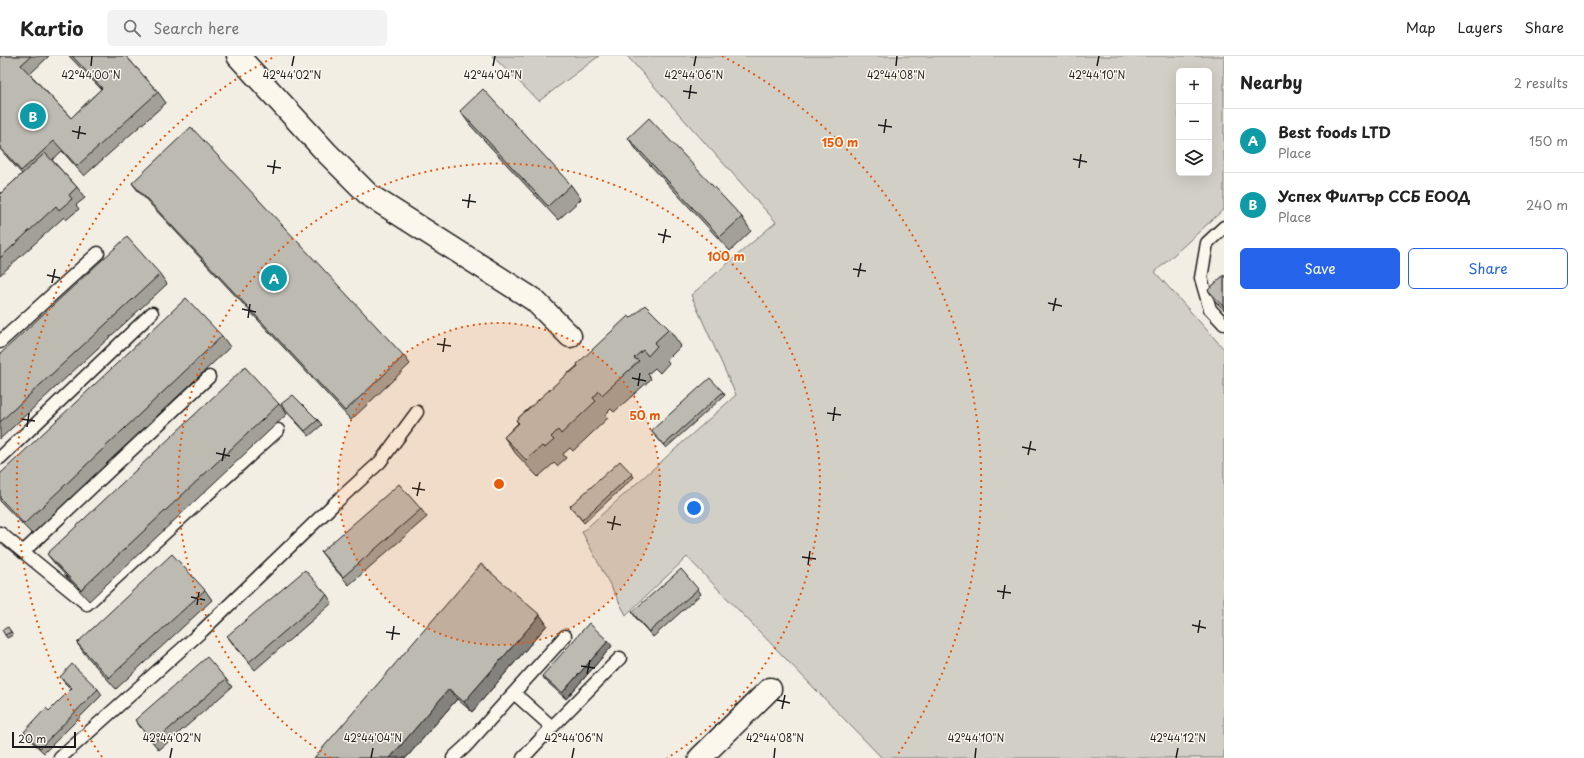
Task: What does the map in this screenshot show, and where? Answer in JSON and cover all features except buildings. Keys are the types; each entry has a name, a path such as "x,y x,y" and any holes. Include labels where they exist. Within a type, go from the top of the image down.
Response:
{"street":[{"path":"238,56 326,152 369,194 534,300 570,336"},
{"path":"700,758 770,689"}],"lane":[{"path":"1224,227 1207,243 1200,278 1210,309 1224,324"},
{"path":"0,342 98,253"},
{"path":"0,458 152,313"},
{"path":"23,552 209,378"},
{"path":"60,758 202,631 380,462 417,412"},
{"path":"0,533 87,604 278,430"},
{"path":"454,758 565,636"},
{"path":"523,758 620,658"},
{"path":"514,693 552,727"}],"shaded area":[{"path":"492,56 599,56 539,101"},
{"path":"627,56 1224,56 1224,209 1155,272 1224,349 1224,758 882,758 687,557 626,615 582,532 736,395 691,295 776,222"}],"place":[{"name":"Успех Филтър ССБ ЕООД","path":"33,116"},
{"name":"Best foods LTD","path":"274,278"}]}
